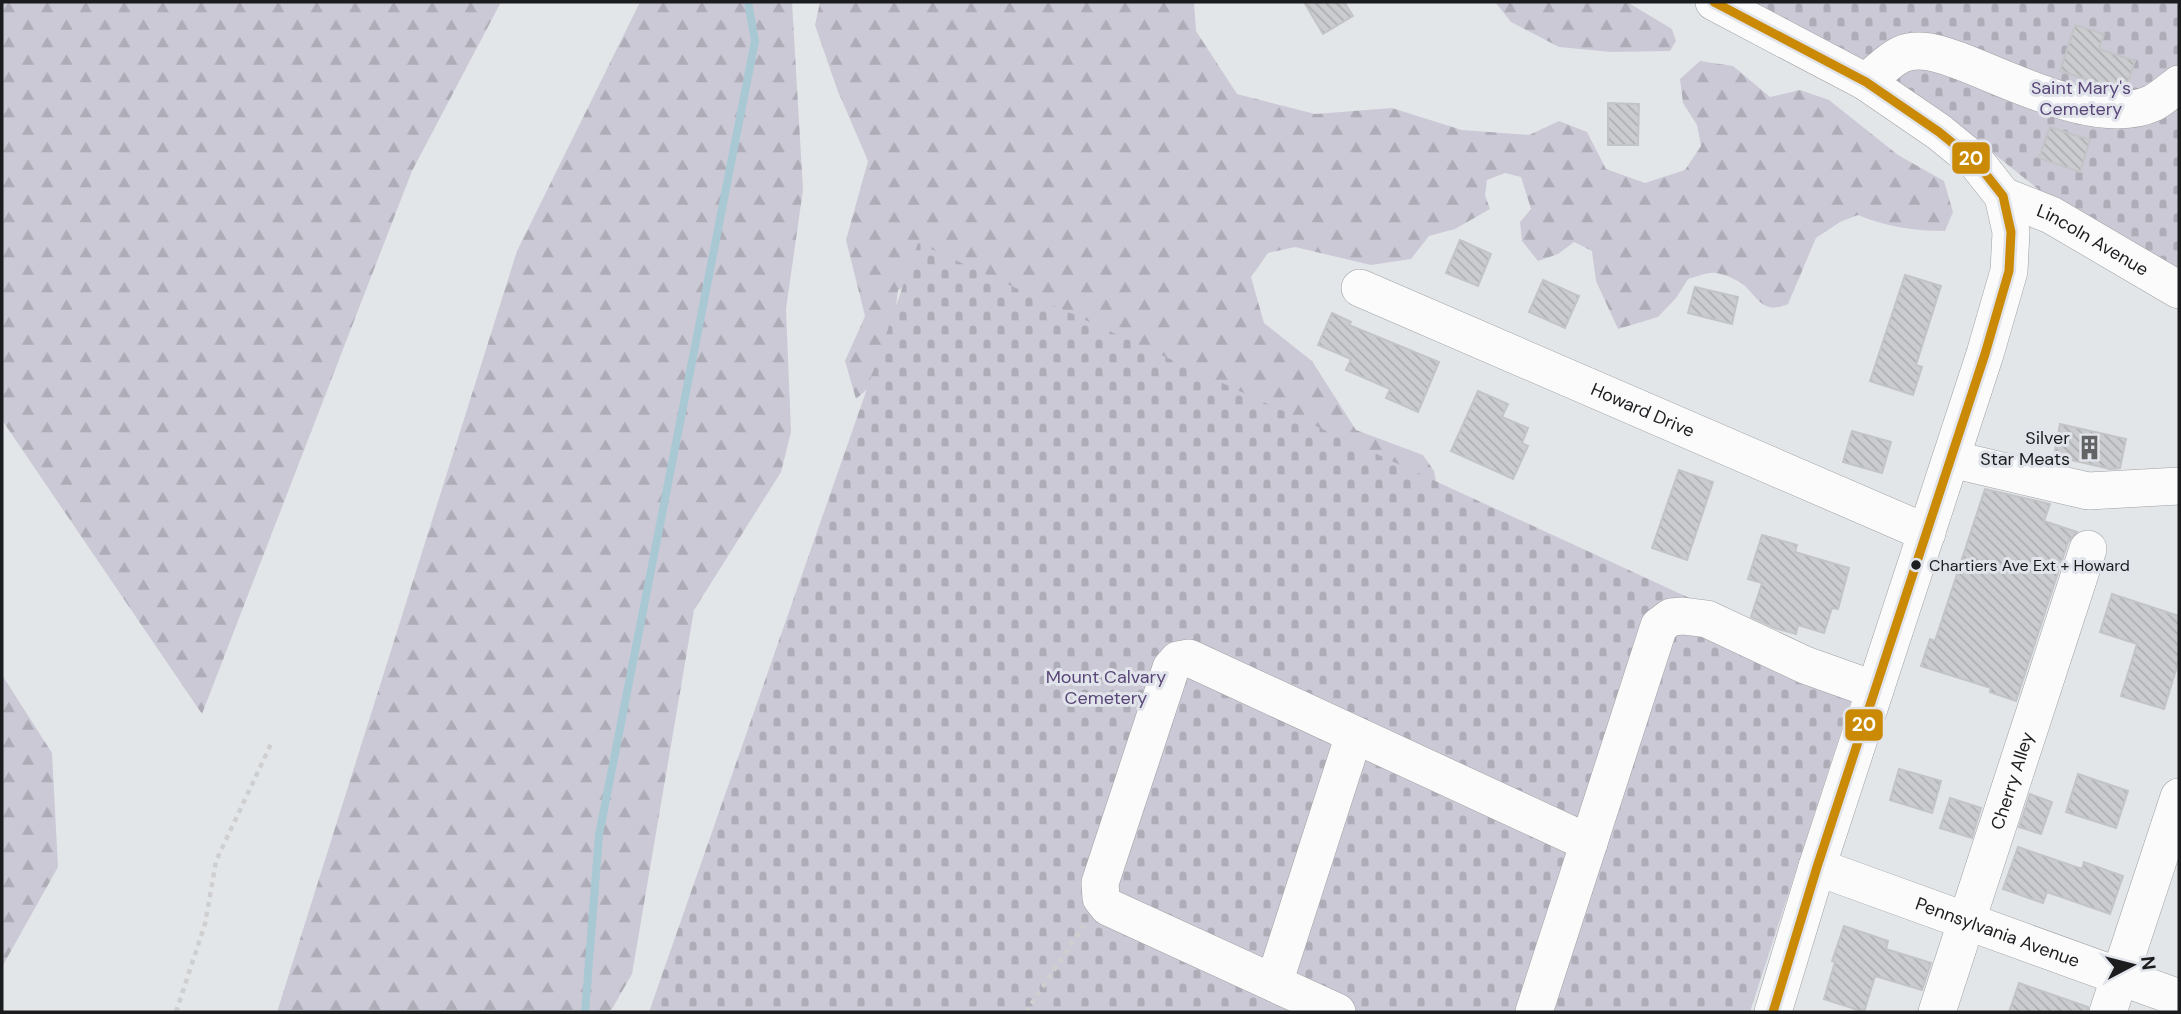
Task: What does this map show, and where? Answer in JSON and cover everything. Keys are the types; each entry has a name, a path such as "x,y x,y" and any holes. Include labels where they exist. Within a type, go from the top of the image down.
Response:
{"street":[{"path":"1714,2 1866,82 1939,132 1977,163 2003,197 2011,232 2009,271 1985,354 1773,1012"},
{"path":"1866,82 1899,55 1914,51 1938,54 2089,108 2119,110 2152,103 2179,84"},
{"name":"Lincoln Avenue","path":"2003,197 2050,215 2179,290"},
{"name":"Howard Drive","path":"1360,288 1927,533"},
{"path":"1951,459 2088,491 2179,486"},
{"name":"Cherry Alley","path":"1937,1012 2088,549"},
{"path":"1534,1012 1659,626 1671,617 1707,619 1805,665 1875,690"},
{"path":"1337,1012 1108,907 1101,898 1100,883 1171,668 1178,660 1189,659 1588,843"},
{"path":"1274,983 1354,735"},
{"path":"2108,1012 2179,797"},
{"name":"Pennsylvania Avenue","path":"1818,867 2179,998"}],"path":[{"path":"176,1012 205,924 216,861 271,744"},
{"path":"1026,1012 1101,898"}],"green space":[{"path":"2,2 501,2 412,171 202,714 2,420"},
{"path":"640,2 792,2 803,190 786,309 791,432 781,472 694,610 632,974 612,1009 606,1012 277,1012 517,251"},
{"path":"820,2 1194,2 1196,31 1237,94 1315,114 1392,108 1462,130 1529,135 1559,121 1587,132 1606,169 1645,183 1685,170 1701,146 1697,125 1683,103 1680,79 1700,61 1733,66 1770,97 1800,90 1829,100 1898,155 1944,181 1953,212 1945,231 1901,228 1858,215 1840,222 1816,238 1788,304 1780,307 1764,305 1744,285 1732,278 1709,273 1688,279 1676,298 1658,317 1618,329 1596,281 1592,251 1574,242 1558,254 1538,261 1522,241 1520,222 1531,209 1521,177 1505,173 1487,180 1485,195 1490,209 1455,229 1429,236 1411,259 1371,265 1295,247 1268,253 1251,277 1264,323 1312,361 1356,430 1423,455 1434,471 1437,487 929,278 898,290 888,371 856,399 845,361 865,316 846,240 868,161 837,89 815,25"},
{"path":"1495,2 1627,2 1672,29 1676,41 1670,51 1611,52 1559,47 1511,22"},
{"name":"Saint Mary's Cemetery","path":"1728,2 2179,2 2179,278 2043,193 1929,102"},
{"name":"Mount Calvary Cemetery","path":"918,243 1859,676 1750,1012 649,1012"},
{"path":"2,675 52,753 58,867 2,967"}],"building":[{"path":"1304,2 1344,2 1353,16 1323,34"},
{"path":"2075,25 2104,34 2099,49 2135,61 2126,88 2115,88 2060,71"},
{"path":"1608,103 1639,104 1638,145 1608,145"},
{"path":"2050,127 2090,140 2080,172 2039,158"},
{"path":"1460,240 1491,254 1478,286 1446,273"},
{"path":"1905,275 1941,286 1916,365 1922,367 1913,395 1870,381"},
{"path":"1543,280 1579,296 1565,328 1529,312"},
{"path":"1695,287 1738,297 1732,324 1688,313"},
{"path":"1332,313 1351,322 1349,325 1439,362 1418,412 1386,398 1390,389 1346,370 1351,359 1318,345"},
{"path":"1478,391 1508,404 1502,417 1528,428 1522,443 1528,446 1513,479 1451,451"},
{"name":"Silver Star Meats","path":"2060,424 2126,439 2120,468 2110,469 2054,456"},
{"path":"1852,431 1891,442 1882,473 1843,462"},
{"path":"1679,470 1713,482 1687,560 1652,548"},
{"path":"1985,489 2050,504 2044,521 2077,532 2068,542 2016,701 1990,692 1991,688 1921,666 1930,639 1935,641"},
{"path":"1762,535 1797,545 1795,552 1849,568 1838,609 1832,608 1824,633 1798,625 1796,634 1751,617 1762,583 1748,579"},
{"path":"2112,594 2179,616 2179,660 2164,709 2121,696 2137,644 2100,632"},
{"path":"1899,769 1941,781 1932,813 1890,800"},
{"path":"2078,774 2128,791 2116,828 2066,812"},
{"path":"2030,794 2052,802 2041,834 2019,827"},
{"path":"1950,798 1981,808 1972,838 1940,828"},
{"path":"2018,847 2082,869 2084,862 2123,876 2110,914 2047,892 2043,903 2003,889"},
{"path":"1844,926 1888,941 1886,949 1931,963 1922,990 1875,976 1864,1012 1824,999 1835,962 1832,961"},
{"path":"2019,983 2088,1007 2088,1012 2009,1012"}],"waterway":[{"path":"585,1012 599,835 755,41 748,2"}],"transit line":[{"name":"20","path":"1714,2 1866,82 1939,132 1977,163 2003,196 2011,232 2009,271 1985,354 1817,867 1773,1012"}],"place":[{"name":"Silver Star Meats","path":"2090,448"},
{"name":"Chartiers Ave Ext + Howard","path":"1916,565"}]}
